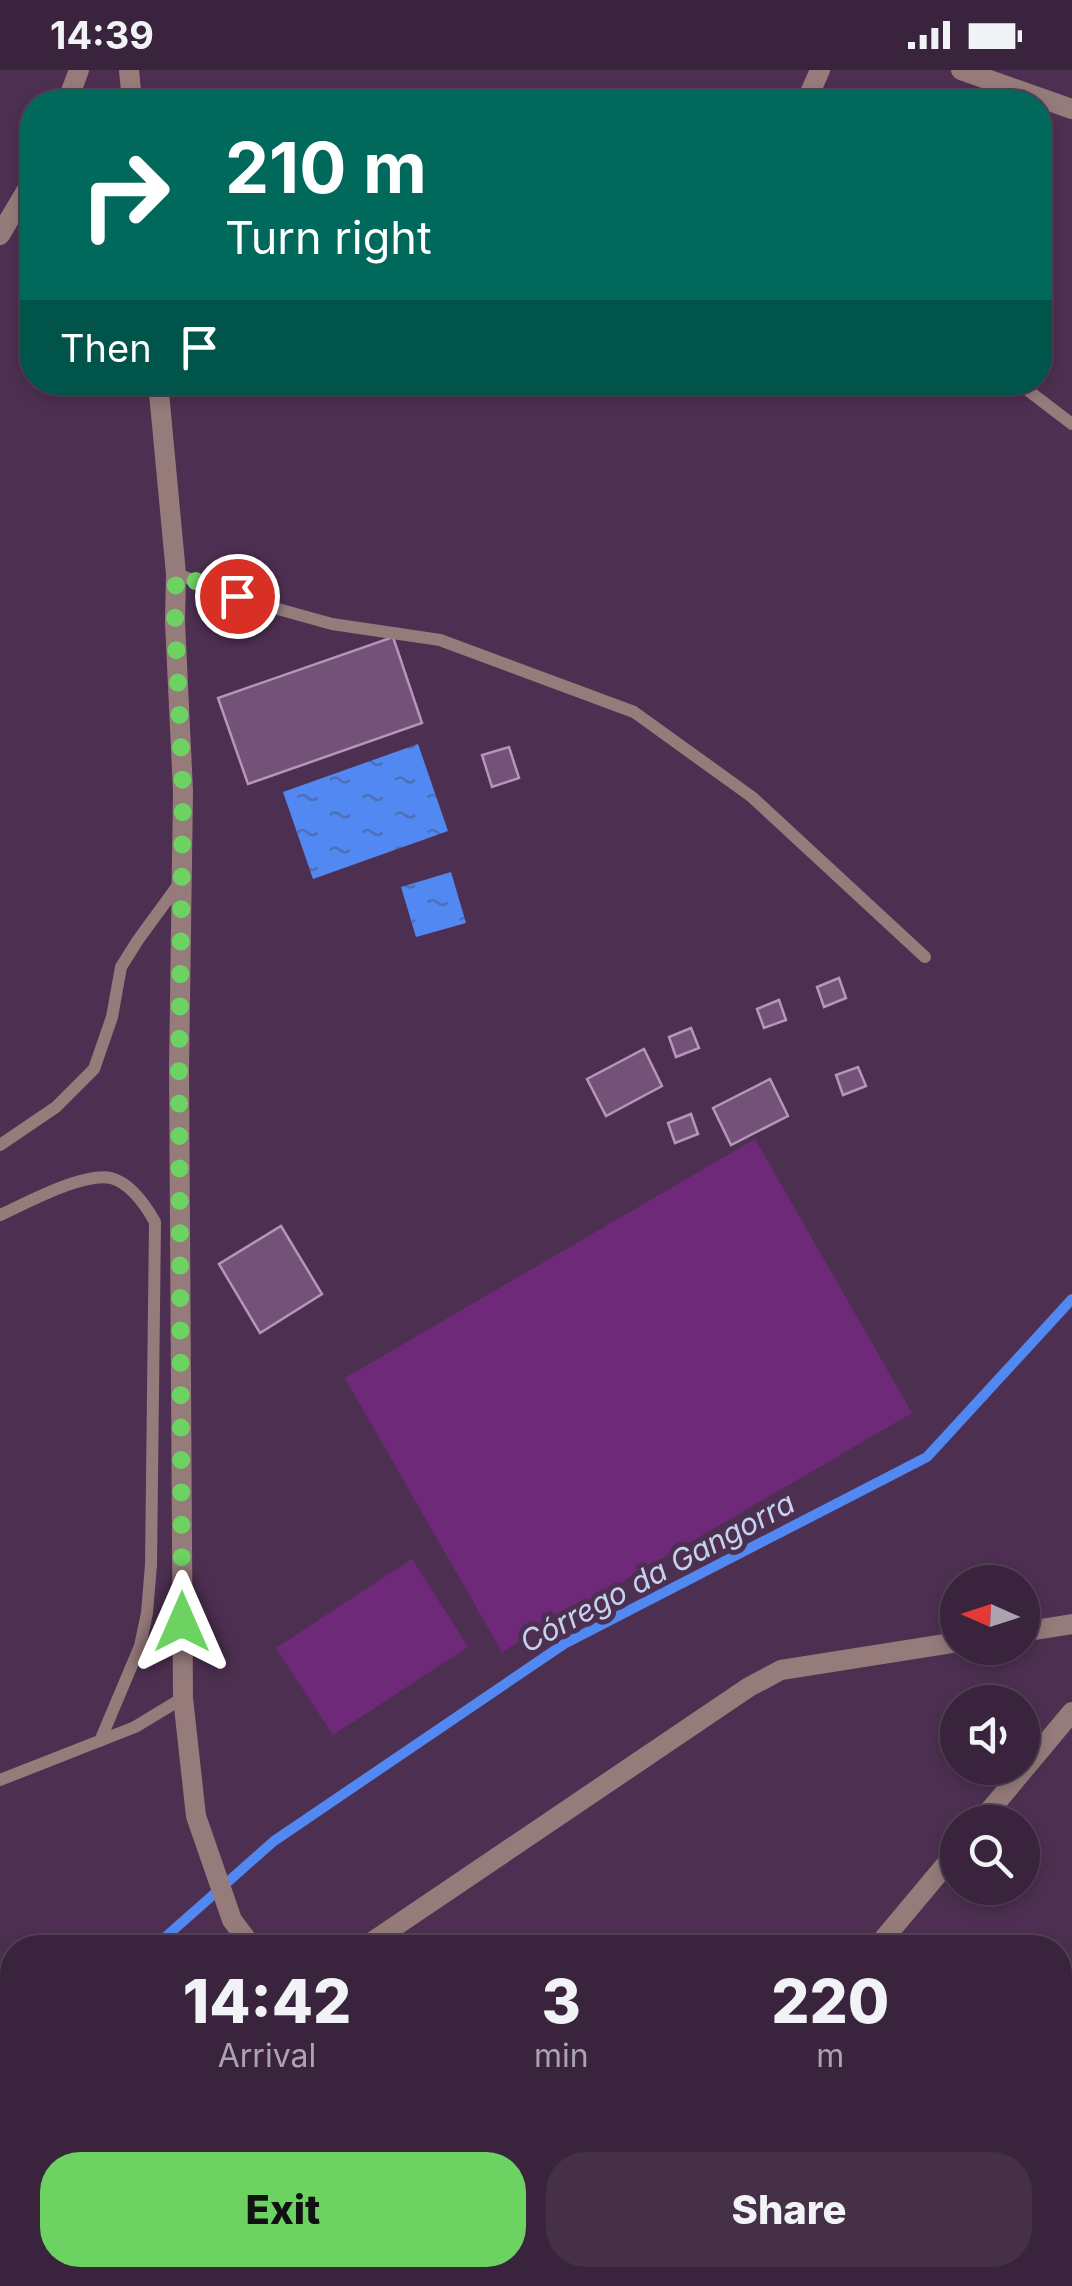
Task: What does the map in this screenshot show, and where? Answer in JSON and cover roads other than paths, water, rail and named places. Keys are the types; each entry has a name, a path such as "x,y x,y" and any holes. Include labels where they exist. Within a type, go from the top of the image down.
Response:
{"street":[{"path":"960,70 1017,90"},
{"path":"0,235 20,201"},
{"path":"159,395 176,574 183,791 179,1070 183,1698 196,1816 232,1920 243,1935"},
{"path":"1040,1629 1072,1624"},
{"path":"383,1935 748,1687 781,1670 940,1645"},
{"path":"994,1805 1072,1712"},
{"path":"887,1935 940,1872"}],"lane":[{"path":"1035,395 1072,424"},
{"path":"176,574 332,624 440,640 634,712 752,797 924,957"},
{"path":"0,1144 56,1108 94,1069 112,1017 121,967 182,880"},
{"path":"0,1214 85,1178 114,1178 142,1199 155,1222 151,1565 146,1613 140,1646 100,1741"},
{"path":"0,1780 135,1727 183,1698"}],"water":[{"path":"418,744 448,831 313,879 283,792"},
{"path":"451,872 466,923 416,937 401,887"}],"waterway":[{"name":"Córrego da Gangorra","path":"168,1935 274,1841 564,1644 927,1457 1072,1299"}]}
